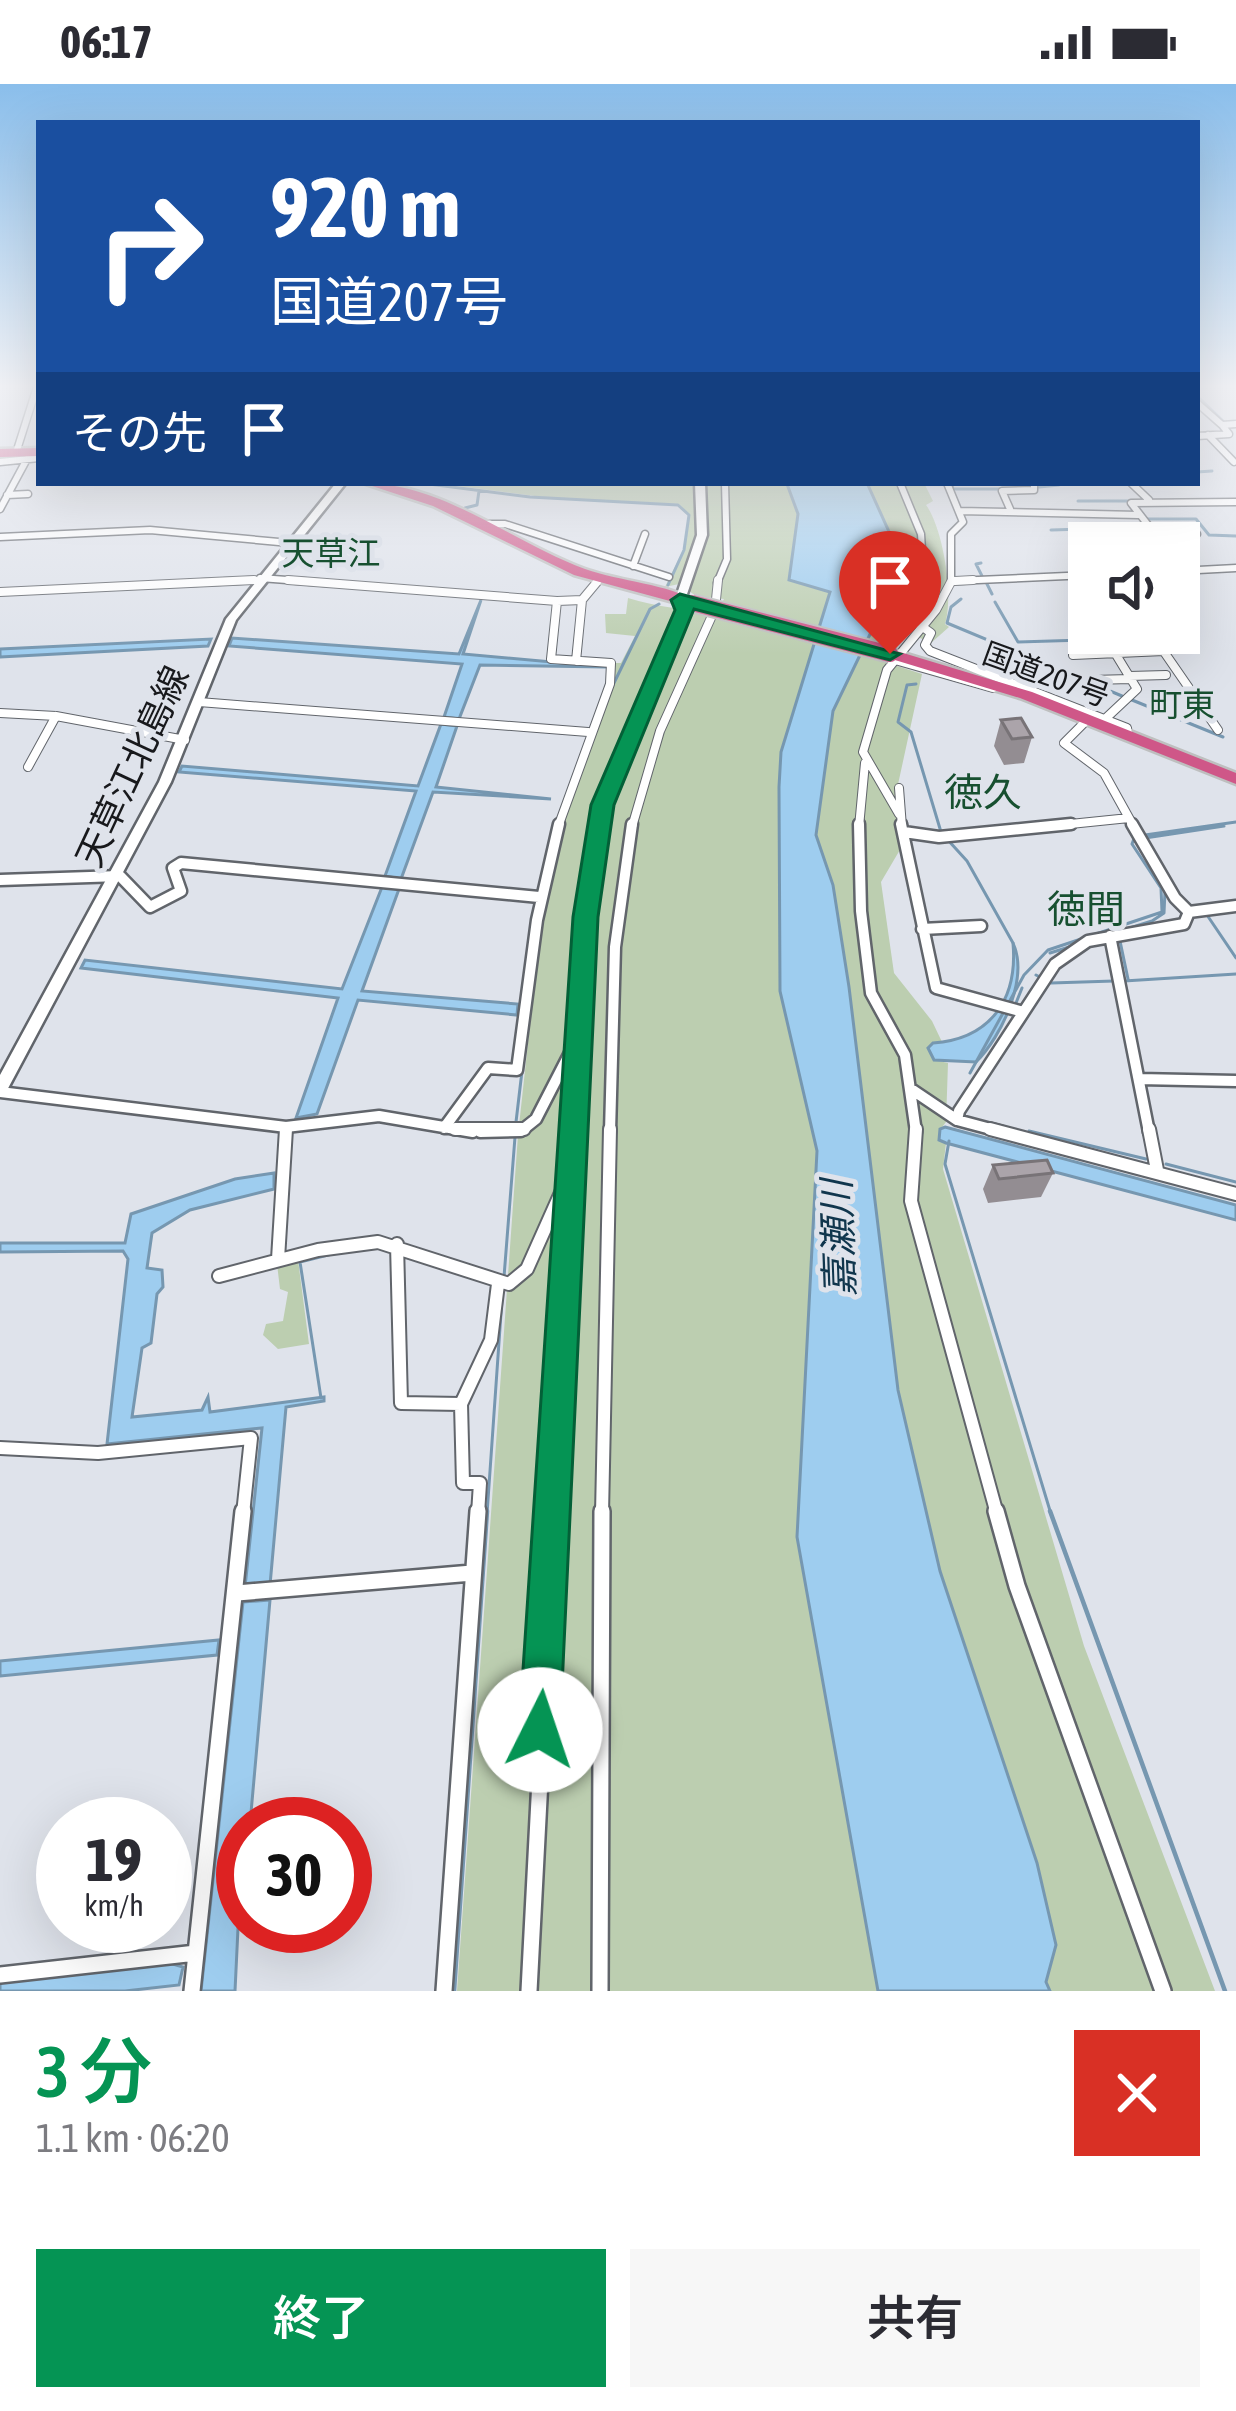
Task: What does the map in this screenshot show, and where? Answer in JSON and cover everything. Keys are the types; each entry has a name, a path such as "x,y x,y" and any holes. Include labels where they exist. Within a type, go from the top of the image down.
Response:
{"highway":[{"name":"国道207号","path":"380,486 438,502 579,572 894,657 1107,723 1236,779"}],"street":[{"path":"0,509 18,476"},
{"name":"天草江北島線","path":"0,1091 184,740 231,619 338,486"},
{"path":"529,1991 568,1180 586,917 603,805 685,610 702,535 700,486"},
{"path":"600,1991 602,1400 615,947 634,811 660,731 715,609 713,592 728,559 725,486"},
{"path":"903,486 922,524 927,549 923,596 913,620 931,633 925,645 930,651 1107,723"},
{"path":"948,486 963,522 951,534 955,581 943,606 894,657 879,690 865,763 858,865 870,990 877,1017 898,1038 907,1059 916,1132 907,1171 910,1201 1017,1586 1163,1991"},
{"path":"1010,509 1002,491 1034,490 1034,486"},
{"path":"1134,486 1150,500"},
{"path":"7,495 25,494"},
{"path":"1144,522 1131,503 1236,502"},
{"path":"960,511 1138,515"},
{"path":"484,524 505,524 669,578"},
{"path":"0,537 151,530 290,543"},
{"path":"634,566 644,534"},
{"path":"576,661 582,600 606,556"},
{"path":"1200,569 1236,568"},
{"path":"955,581 1068,576"},
{"path":"0,592 259,579 557,602 582,600"},
{"path":"444,1128 488,1068 517,1070 539,897 560,806 610,684 611,663 551,659 557,602"},
{"path":"1073,655 1094,654"},
{"path":"1107,723 1137,688 1116,654"},
{"path":"1166,654 1218,730"},
{"path":"894,657 1085,722 1107,723"},
{"path":"1090,680 1166,674"},
{"path":"199,702 587,733"},
{"path":"0,713 56,716 184,740"},
{"path":"28,767 56,716"},
{"path":"1085,722 1064,743 1094,759 1123,800 1138,837 1189,912"},
{"path":"865,763 899,814"},
{"path":"899,788 899,814 936,988 1016,1010"},
{"path":"904,832 939,837 1129,818"},
{"path":"0,880 115,875 150,907 181,891 172,868 176,863 539,897"},
{"path":"1189,912 1236,906"},
{"path":"957,1120 959,1102 999,1056 1016,1010 1063,950 1184,924 1189,912"},
{"path":"922,929 981,926"},
{"path":"1117,935 1119,981 1157,1170"},
{"path":"0,1091 286,1127 379,1116 444,1128 517,1131 536,1119 576,1042"},
{"path":"1139,1078 1236,1081"},
{"path":"911,1089 957,1120 1236,1194"},
{"path":"278,1259 286,1127"},
{"path":"444,1991 480,1483 463,1483 460,1404 491,1340 504,1284 527,1269 568,1180"},
{"path":"219,1276 358,1243 397,1244 504,1284"},
{"path":"397,1244 401,1403 460,1404"},
{"path":"0,1448 98,1453 251,1438 250,1592 231,1647 194,1972 0,1975"},
{"path":"250,1592 472,1573"}],"green space":[{"path":"458,486 788,486 798,514 789,580 831,591 781,752 779,787 780,991 817,1151 797,1537 878,1991 457,1991 518,1135 546,896 566,805 615,684 615,663 621,663 635,636 606,633 605,614 626,614 628,598 716,613 724,599 696,596 679,584 665,587 683,550 689,514 679,504 550,498"},
{"path":"868,486 926,486 933,501 926,505 942,545 947,580 945,624 949,627 931,643 903,630 891,664 922,674 897,789 901,848 881,882 894,973 932,1021 942,1042 933,1043 934,1060 948,1063 946,1122 940,1130 940,1140 946,1143 943,1169 1084,1646 1215,1991 1050,1991 1046,1982 1056,1945 1037,1863 940,1571 898,1390 849,987 816,835 833,711 889,594 895,545"},
{"path":"298,1260 309,1344 278,1349 263,1335 266,1324 283,1321 288,1292 280,1289 277,1264"}],"water":[{"name":"嘉瀬川","path":"788,486 868,486 895,545 889,595 833,711 816,835 833,885 849,987 898,1390 940,1571 1037,1863 1056,1945 1046,1982 1050,1991 878,1991 797,1537 817,1151 780,991 779,787 781,752 830,592 789,580 798,514"},
{"path":"481,600 463,654 607,667 480,665 459,719 444,717 462,664 229,646 232,638 459,654"},
{"path":"211,639 208,646 0,657 0,649"},
{"path":"441,724 457,726 436,787 551,799 433,792 401,879 385,876 416,791 179,772 182,766 418,786"},
{"path":"382,887 399,889 362,991 518,1004 517,1015 358,1000 317,1114 296,1118 338,998 81,968 85,960 342,989"},
{"path":"1013,943 1018,973 1015,989 995,1037 976,1062 934,1060 928,1048 933,1043 970,1034 996,1013 1011,982"},
{"path":"940,1129 1236,1205 1236,1220 946,1143 939,1140"},
{"path":"274,1173 274,1189 190,1210 152,1233 147,1268 162,1270 163,1287 157,1294 151,1343 142,1348 132,1417 202,1410 208,1397 210,1412 324,1397 324,1401 286,1407 270,1585 245,1587 262,1428 107,1444 128,1259 123,1251 0,1252 0,1243 125,1243 131,1214 235,1179"},
{"path":"270,1600 252,1797 222,1797 243,1602"},
{"path":"219,1640 217,1655 0,1676 0,1661"},
{"path":"216,1852 216,1953 237,1953 235,1991 201,1991"},
{"path":"166,1962 183,1967 179,1985 125,1991 0,1991 0,1982"}],"building":[{"path":"1021,718 1032,737 1012,739 1001,720"},
{"path":"1047,1160 1053,1173 999,1179 993,1165"}],"waterway":[{"path":"444,486 530,497 678,505 689,515 684,550 668,585"},
{"path":"952,486 1000,489"},
{"path":"1039,487 1049,486"},
{"path":"465,508 477,505 479,491"},
{"path":"1078,501 1131,501"},
{"path":"1145,519 1196,519 1209,535 1236,536"},
{"path":"1051,530 1068,529"},
{"path":"981,563 976,564 982,576"},
{"path":"986,582 992,594"},
{"path":"961,599 951,607 947,623 1122,696"},
{"path":"995,602 1018,642 1068,640"},
{"path":"613,685 650,609 659,604"},
{"path":"916,684 907,685 898,722 911,732 941,832"},
{"path":"1132,700 1223,737"},
{"path":"1145,835 1236,822"},
{"path":"1145,838 1224,826"},
{"path":"970,1073 1024,975 1048,950 1162,912 1161,888 1132,844 1135,836"},
{"path":"947,839 967,861 1013,943"},
{"path":"1135,840 1157,877"},
{"path":"1050,953 1152,921 1164,913 1165,891"},
{"path":"1207,915 1236,958"},
{"path":"1120,941 1128,979"},
{"path":"1124,981 1236,974"},
{"path":"1036,975 1051,983 1114,981"},
{"path":"1016,1003 1022,988"},
{"path":"516,1122 522,1071"},
{"path":"421,1128 471,1137"},
{"path":"1029,1131 1146,1159"},
{"path":"504,1277 515,1137"},
{"path":"949,1141 945,1164 1051,1512"},
{"path":"1166,1164 1236,1182"},
{"path":"321,1398 300,1262 332,1254"},
{"path":"410,1258 441,1268"},
{"path":"487,1514 502,1299"},
{"path":"454,1991 487,1511"},
{"path":"1051,1512 1225,1991"}],"district":[{"name":"天草江","path":"331,553"},
{"name":"町東","path":"1182,704"},
{"name":"徳久","path":"983,792"},
{"name":"徳間","path":"1086,909"}],"route":[{"path":"540,1730 576,1042 586,917 603,805 638,712 685,610 680,600 890,654"}]}
